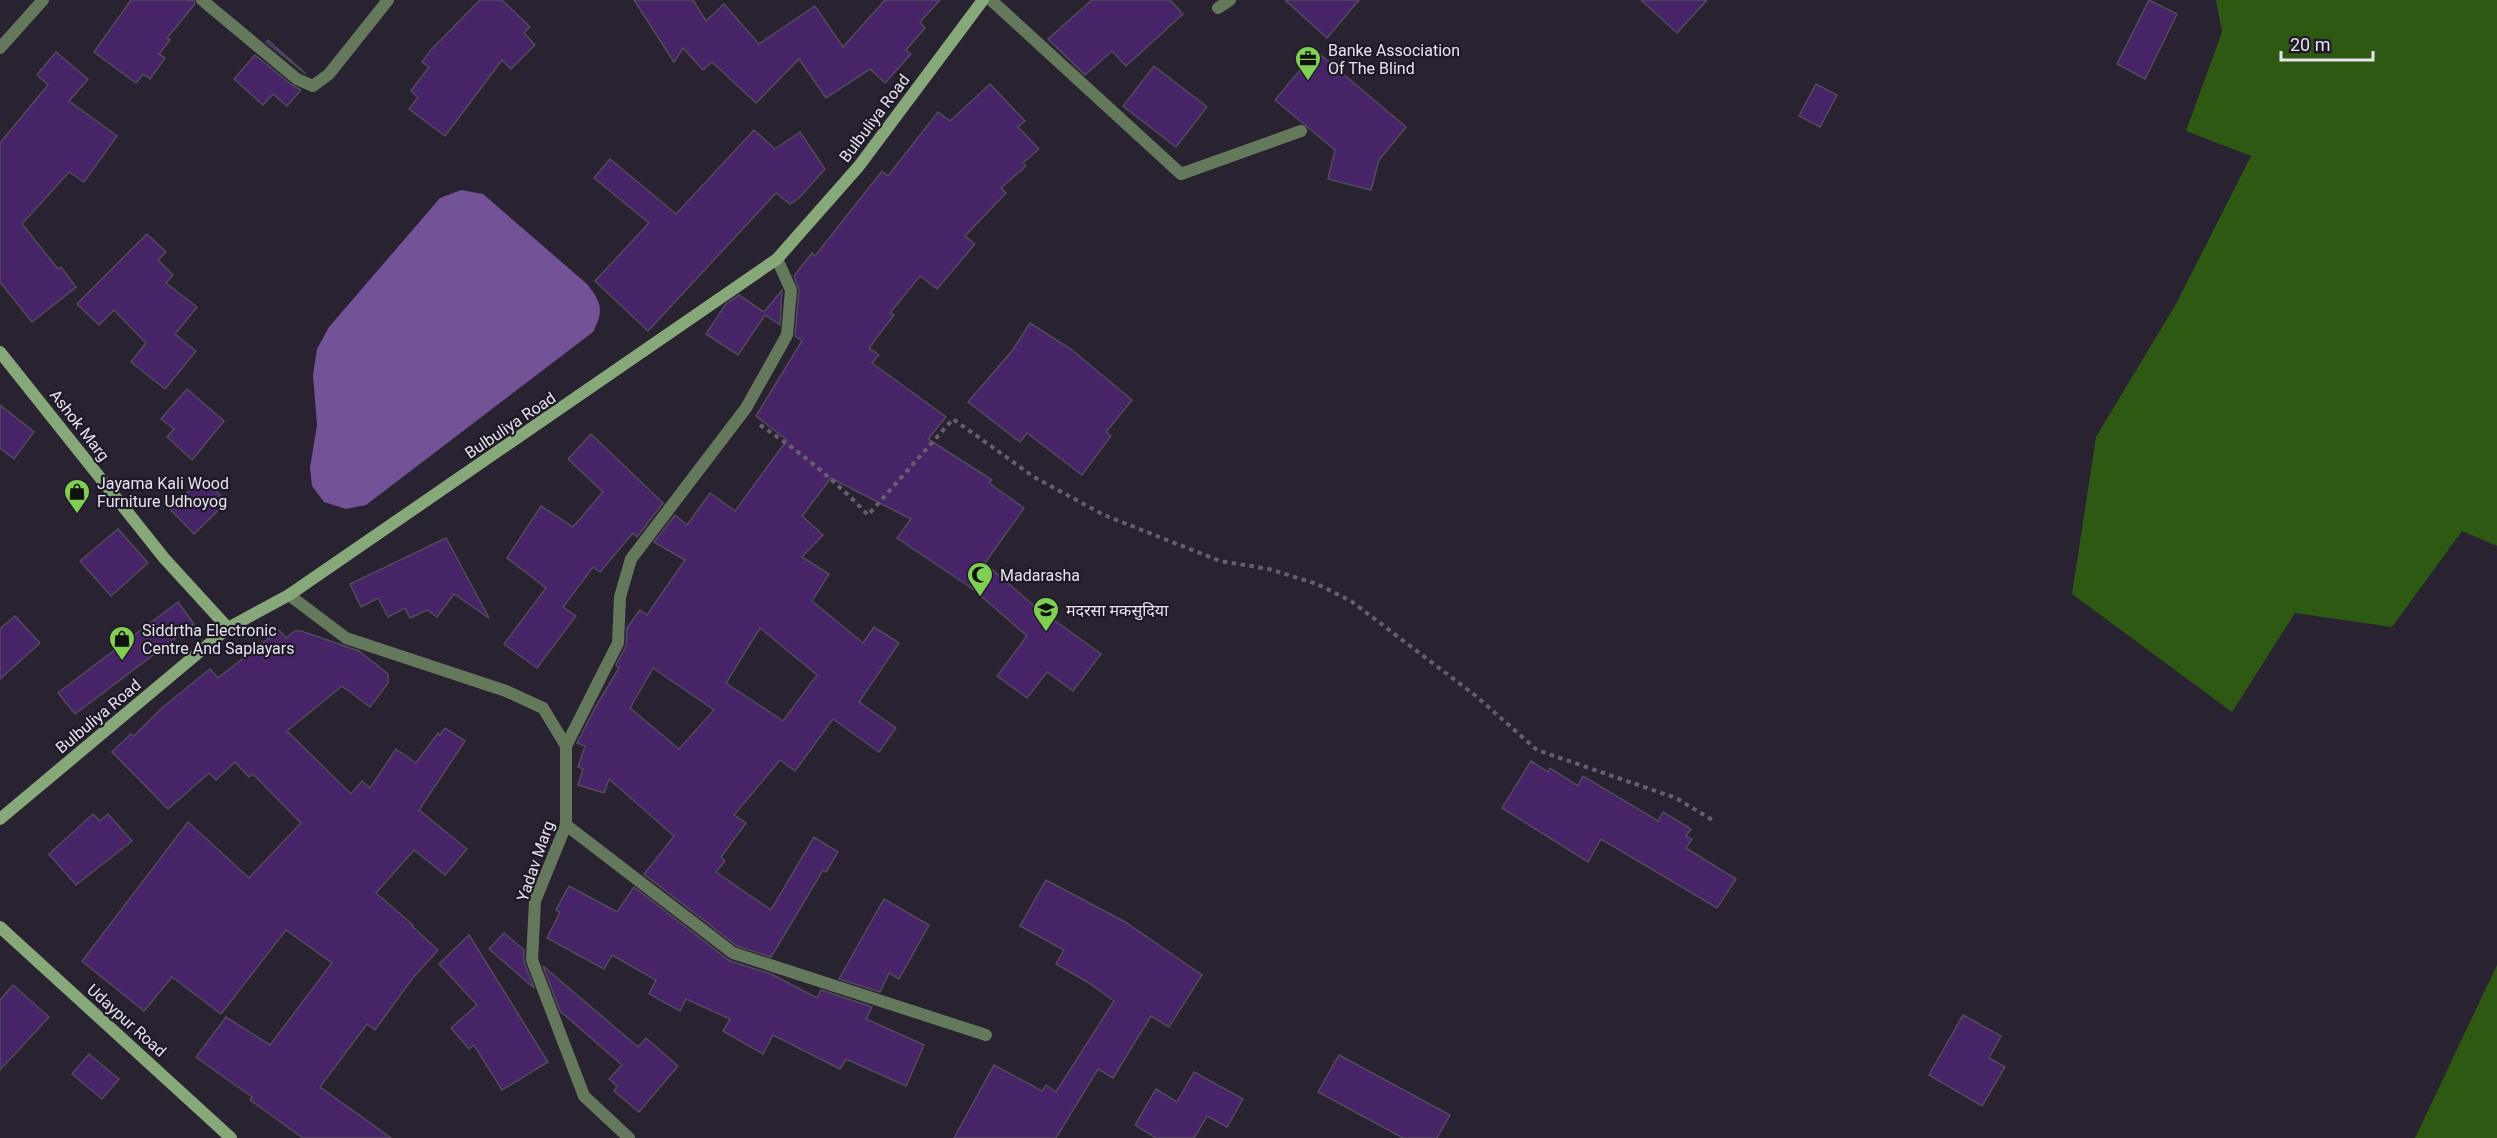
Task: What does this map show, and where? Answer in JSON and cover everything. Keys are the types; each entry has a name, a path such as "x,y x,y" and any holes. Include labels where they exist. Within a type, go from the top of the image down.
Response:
{"main road":[{"name":"Bulbuliya Road","path":"0,819 228,628 289,595 777,260 859,166 983,0"},
{"name":"Ashok Marg","path":"0,352 164,558 228,628"},
{"name":"Udaypur Road","path":"0,927 231,1138"}],"street":[{"path":"0,48 43,0"},
{"path":"202,0 297,79 313,86 329,74 388,0"},
{"path":"991,0 1181,174 1301,131"},
{"path":"1218,8 1230,0"},
{"path":"566,746 618,644 620,597 631,559 742,412 787,334 791,290 777,260"},
{"path":"289,595 346,638 506,691 543,708 566,746"},
{"name":"Yadav Marg","path":"566,746 566,825 535,901 532,960 584,1096 629,1138"},
{"path":"566,825 733,953 986,1035"}],"path":[{"path":"742,412 788,444 844,490 868,515 953,419 1035,477 1104,515 1220,561 1269,569 1317,584 1351,601 1476,696 1537,750 1676,798 1714,821"}],"green space":[{"path":"2216,0 2497,0 2497,546 2462,531 2392,627 2295,613 2232,712 2072,594 2096,437 2176,304 2251,156 2186,131 2222,32"},
{"path":"2497,965 2497,1138 2415,1138"}],"shaded area":[{"path":"461,190 483,194 587,284 596,296 600,307 597,324 593,332 366,505 346,509 324,502 312,486 310,468 317,425 313,375 317,349 329,327 440,198"}],"building":[{"path":"131,0 194,0 195,4 167,38 170,40 159,54 165,58 150,79 143,74 136,83 94,52"},
{"path":"480,0 502,0 530,27 524,33 535,45 511,69 502,60 445,136 409,109 418,97 411,91 429,67 422,62 431,50"},
{"path":"634,0 693,0 706,21 724,4 759,44 815,6 843,47 885,0 940,0 920,22 925,28 906,50 911,54 885,83 870,69 826,98 799,59 756,103 712,62 703,70 683,48 674,62"},
{"path":"1092,0 1170,0 1183,14 1126,66 1112,51 1085,75 1048,39"},
{"path":"1285,0 1359,0 1327,38"},
{"path":"1641,0 1707,0 1677,33"},
{"path":"2149,0 2177,14 2145,79 2117,64"},
{"path":"268,40 306,74 266,42"},
{"path":"1316,51 1406,127 1379,160 1371,190 1328,179 1335,150 1275,100"},
{"path":"56,52 88,79 69,101 117,136 84,182 69,172 22,224 58,269 61,267 76,287 32,322 0,282 0,143 48,85 37,75"},
{"path":"255,55 301,90 287,106 273,94 263,105 234,79"},
{"path":"1154,66 1207,107 1176,147 1123,106"},
{"path":"990,84 1025,121 1018,127 1039,149 1023,163 1026,166 1001,188 1006,193 965,236 975,244 937,289 920,276 890,313 894,315 869,348 879,355 872,363 946,417 928,439 992,480 989,483 1024,508 985,563 1033,605 1101,654 1073,691 1047,672 1027,698 997,676 1027,636 973,589 897,538 911,519 831,478 802,516 823,535 802,557 829,574 812,601 863,643 874,627 899,643 859,702 896,728 879,752 833,719 795,771 780,760 734,815 746,823 721,857 725,861 716,872 771,910 814,837 838,852 826,872 823,870 771,957 737,946 644,874 674,836 609,779 604,793 578,785 583,769 578,767 585,746 577,743 619,668 616,665 626,646 627,628 640,610 647,615 685,560 654,542 675,515 687,525 710,493 735,511 787,440 756,416 802,341 795,336 799,290 794,276 812,253 815,256 882,171 888,176 938,112 950,121","holes":["760,628 817,675 783,721 726,683","653,668 714,710 679,749 630,708"]},
{"path":"1816,84 1837,95 1820,127 1799,116"},
{"path":"754,130 775,149 800,132 825,169 799,198 790,204 776,193 648,331 595,281 649,223 594,178 610,159 676,214"},
{"path":"147,234 166,252 158,260 173,275 166,283 197,307 175,334 196,351 165,389 131,362 146,343 114,310 99,325 77,304"},
{"path":"782,290 780,325 765,315 738,355 706,334 726,304 739,295 764,312"},
{"path":"1030,323 1072,350 1132,400 1106,432 1111,436 1082,475 1027,433 1020,442 968,402 1012,351"},
{"path":"187,389 224,421 192,460 167,437 174,429 161,419"},
{"path":"0,405 34,432 14,459 0,448"},
{"path":"591,434 663,503 637,537 633,533 600,572 593,567 563,607 576,616 537,668 504,644 546,588 507,558 541,506 573,527 603,492 568,459"},
{"path":"203,478 227,502 194,534 170,509"},
{"path":"118,529 148,563 111,596 80,561"},
{"path":"446,538 489,618 454,594 437,617 427,610 410,618 405,608 388,617 378,598 361,607 350,584"},
{"path":"178,602 194,624 75,714 58,693"},
{"path":"15,616 40,643 0,679 0,629"},
{"path":"279,630 286,638 295,631 301,631 359,651 388,674 388,683 370,707 342,686 287,731 351,794 362,781 370,788 396,749 416,763 438,733 440,735 445,728 465,741 419,810 467,849 445,875 414,850 376,893 438,950 412,979 375,1030 367,1024 320,1087 391,1138 303,1138 250,1100 252,1097 196,1057 226,1017 270,1045 332,963 286,930 221,1014 172,977 144,1011 82,961 188,822 249,878 301,823 253,774 249,777 235,762 216,780 209,773 168,809 112,752 131,734 134,736 162,708 210,669 218,678"},
{"path":"1531,761 1548,772 1550,768 1578,786 1583,776 1658,821 1663,812 1691,829 1686,836 1692,839 1686,848 1736,879 1717,908 1601,839 1588,862 1502,808"},
{"path":"93,814 100,821 108,814 132,841 76,885 49,854"},
{"path":"1046,880 1125,922 1202,975 1169,1027 1151,1016 1113,1078 1098,1069 1056,1138 954,1138 994,1065 1042,1091 1046,1085 1056,1092 1114,1001 1056,964 1064,950 1020,926"},
{"path":"569,886 617,912 634,887 730,961 771,974 817,998 821,990 872,1007 866,1019 924,1045 906,1086 846,1059 840,1069 773,1035 763,1054 723,1031 730,1019 686,999 680,1011 649,994 656,980 612,955 604,969 547,938 560,912 556,910"},
{"path":"884,899 929,925 899,979 889,973 880,992 839,979"},
{"path":"504,933 524,950 524,962 534,988 489,949"},
{"path":"469,935 548,1062 502,1090 474,1045 469,1049 451,1028 477,1005 439,964"},
{"path":"543,966 638,1047 646,1038 678,1066 639,1112 614,1091 617,1086 609,1079 622,1065 560,1011"},
{"path":"13,985 49,1017 0,1070 0,1000"},
{"path":"1963,1015 2001,1036 1989,1058 2005,1067 1982,1106 1929,1075"},
{"path":"89,1054 119,1079 102,1099 72,1074"},
{"path":"1339,1055 1450,1115 1437,1138 1403,1138 1318,1092"},
{"path":"1194,1072 1243,1099 1227,1127 1207,1116 1194,1138 1156,1138 1135,1125 1156,1089 1177,1102"}],"place":[{"name":"Banke Association Of The Blind","path":"1308,82"},
{"name":"Jayama Kali Wood Furniture Udhoyog","path":"77,515"},
{"name":"Madarasha","path":"980,598"},
{"name":"मदरसा मकसुदिया","path":"1046,633"},
{"name":"Siddrtha Electronic Centre And Saplayars","path":"122,662"}]}
